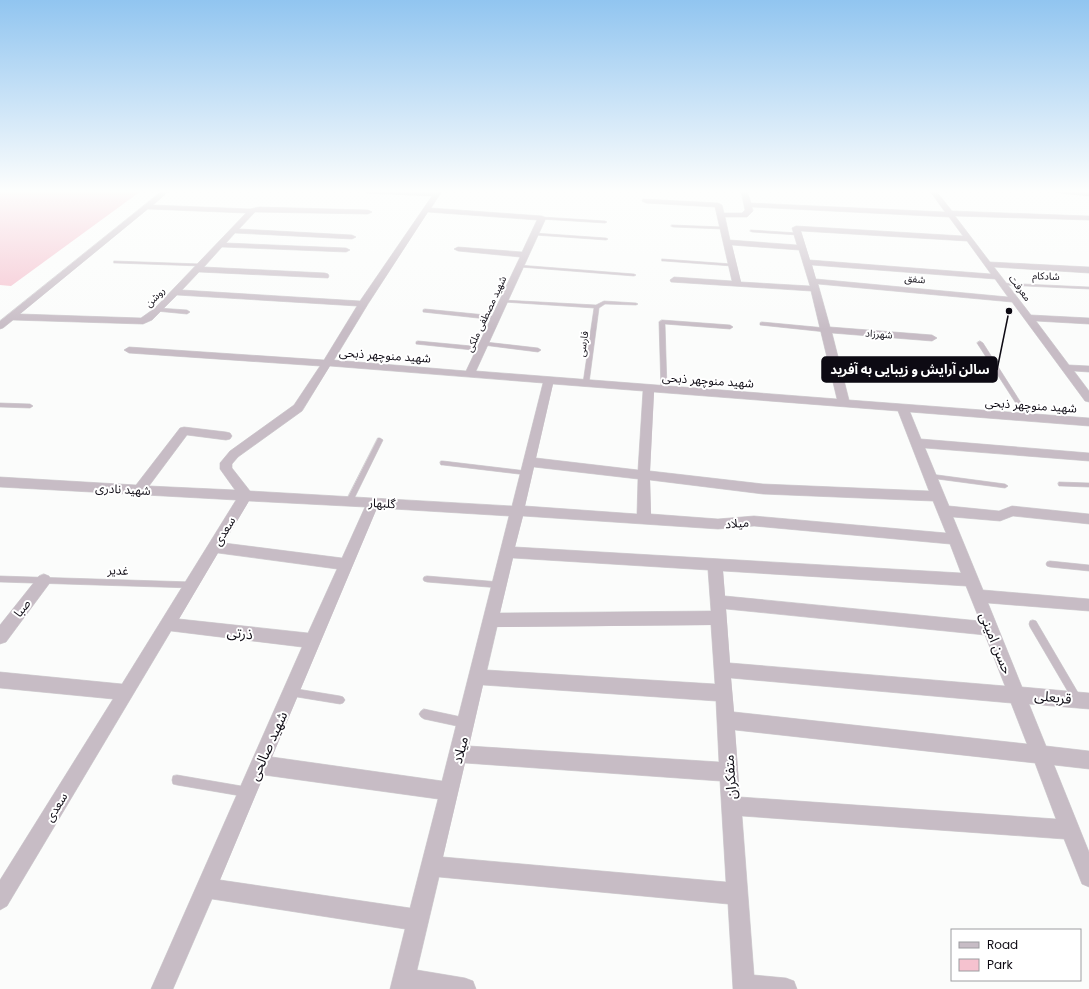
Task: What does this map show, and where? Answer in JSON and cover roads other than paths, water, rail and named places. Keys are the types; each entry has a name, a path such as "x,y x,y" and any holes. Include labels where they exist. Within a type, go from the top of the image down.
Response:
{"street":[{"path":"0,326 109,237"},
{"name":"روشن","path":"11,317 136,321 149,318 176,292 227,237"},
{"path":"246,495 226,469 226,463 234,454 298,408 363,304 408,237"},
{"name":"شهید مصطفی ملکی","path":"470,374 533,237"},
{"path":"726,237 736,284"},
{"path":"799,237 814,285 844,403"},
{"path":"929,237 969,239"},
{"name":"معرفت","path":"969,239 1089,399"},
{"path":"727,242 802,248"},
{"path":"220,245 346,250"},
{"path":"458,248 525,255"},
{"path":"807,262 1000,280"},
{"path":"988,264 1089,270"},
{"path":"199,267 325,276"},
{"name":"شفق","path":"674,280 736,284 814,285 1015,300"},
{"path":"176,292 363,304"},
{"path":"1029,318 1089,321"},
{"name":"شهرزاد","path":"826,330 932,338"},
{"name":"شهید منوچهر ذبحی","path":"129,350 326,363 1089,422"},
{"path":"1066,368 1089,369"},
{"name":"میلاد","path":"402,984 549,380"},
{"path":"644,519 644,475 649,388"},
{"name":"حسن امینی","path":"903,408 1089,877"},
{"path":"139,490 184,431 226,436"},
{"path":"917,443 1089,457"},
{"path":"528,468 644,475 763,489 938,496"},
{"name":"شهید نادری","path":"0,482 246,495"},
{"name":"گلبهار","path":"246,495 518,511"},
{"name":"سعدی","path":"0,899 246,495"},
{"name":"شهید صالحی","path":"162,989 373,503"},
{"name":"میلاد","path":"518,511 718,524 754,521 955,539"},
{"path":"944,511 1000,516 1012,511 1089,519"},
{"path":"215,547 347,564"},
{"path":"508,552 972,580"},
{"name":"متفکران","path":"715,565 744,987"},
{"name":"صبا","path":"0,637 44,580"},
{"path":"978,596 1089,605"},
{"path":"491,620 718,610 990,629"},
{"name":"ذرتی","path":"167,624 313,641"},
{"name":"قربعلی","path":"722,670 1083,700"},
{"path":"477,677 724,693"},
{"path":"0,680 126,692"},
{"path":"726,720 1089,760"},
{"path":"459,754 729,772"},
{"path":"260,765 450,791"},
{"path":"732,806 1070,830"},
{"path":"431,866 738,894"},
{"path":"206,888 418,920"},
{"path":"402,984 465,989"},
{"path":"744,987 786,989"}],"lane":[{"path":"580,237 606,239"},
{"path":"664,260 732,265"},
{"path":"116,262 199,267"},
{"path":"520,266 634,275"},
{"name":"شادکام","path":"1000,280 1089,288"},
{"path":"504,301 597,307 604,302 636,304"},
{"name":"فارسی","path":"586,383 597,307"},
{"path":"158,310 186,312"},
{"path":"425,311 496,318"},
{"path":"664,390 662,322 730,327"},
{"path":"762,324 826,330"},
{"path":"418,343 538,350"},
{"path":"980,343 1028,418"},
{"path":"0,405 30,406"},
{"path":"350,502 380,440"},
{"path":"443,462 528,468"},
{"path":"930,476 1005,486"},
{"path":"1061,484 1089,485"},
{"path":"1050,564 1089,568"},
{"name":"غدیر","path":"0,579 192,585"},
{"path":"427,579 500,585"},
{"path":"1033,624 1083,700"},
{"path":"291,692 340,700"},
{"path":"424,714 466,723"},
{"path":"177,780 248,792"}],"place":[{"name":"سالن آرایش و زیبایی به آفرید","path":"1009,311"}]}
